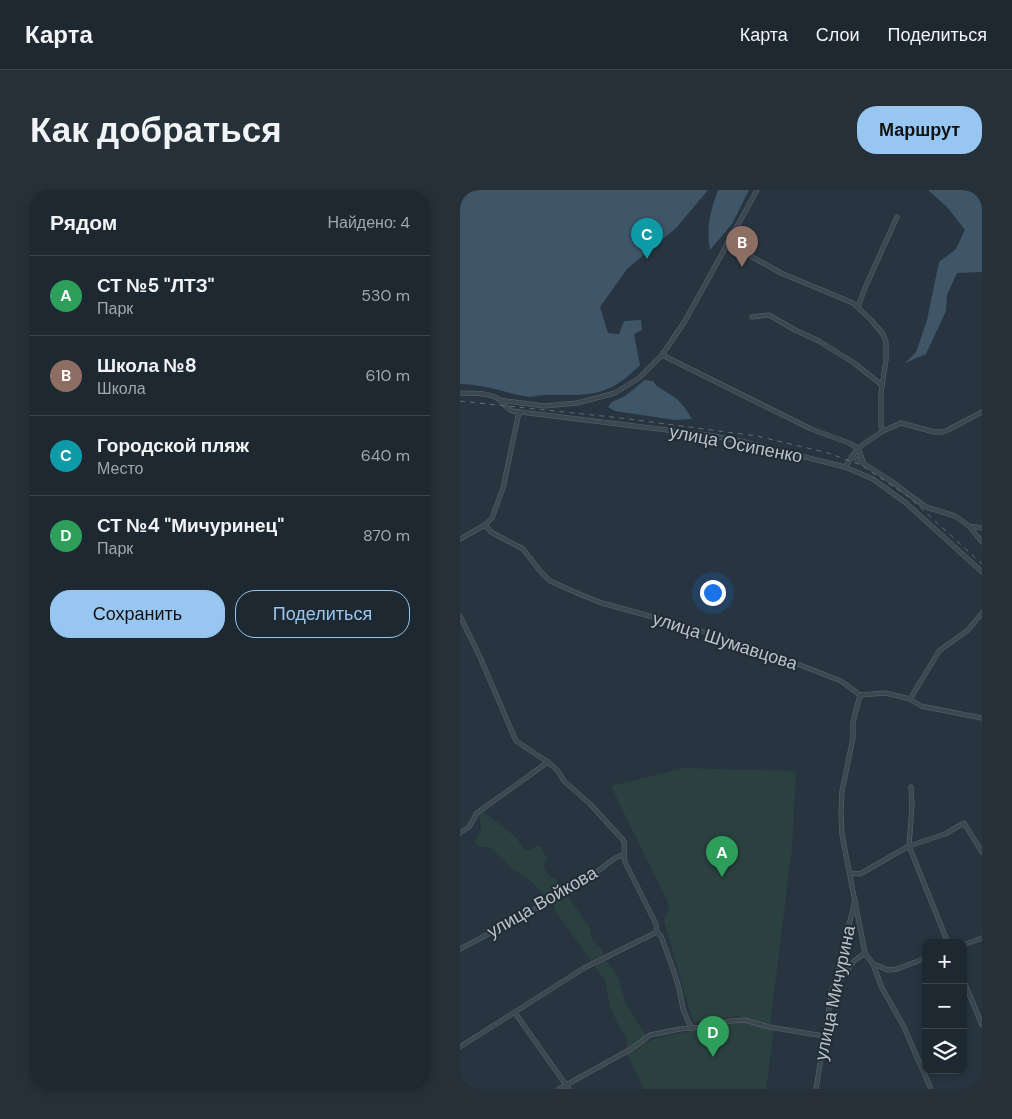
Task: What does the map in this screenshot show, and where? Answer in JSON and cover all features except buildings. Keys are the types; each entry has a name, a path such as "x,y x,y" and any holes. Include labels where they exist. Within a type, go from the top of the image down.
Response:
{"street":[{"path":"499,400 544,406 577,403 615,393 639,378 662,355 702,292 757,190"},
{"path":"858,307 897,217"},
{"path":"727,243 781,273 853,303 883,334 886,342 886,360 882,385 881,426 883,431"},
{"path":"752,317 769,315 795,330 820,341 854,363 882,385"},
{"name":"улица Осипенко","path":"662,355 811,429 858,448"},
{"name":"улица Осипенко","path":"460,393 495,397 506,409 519,412 708,435 845,466 873,479 906,503 982,572"},
{"path":"460,539 485,525 492,518 503,488 519,412"},
{"path":"845,466 858,448 883,431 901,424 934,432 942,432 982,412"},
{"path":"858,448 864,464"},
{"path":"852,456 907,492 926,507 955,516 969,526 982,542"},
{"name":"улица Шумавцова","path":"485,525 491,532 523,549 550,581 610,606 686,626 777,656 841,681 860,695"},
{"path":"969,526 982,528"},
{"path":"910,699 940,651 968,630 982,613"},
{"path":"460,616 516,741 548,762 558,771 564,781 590,804 624,842 623,855 625,862 656,924 657,932 673,969 683,1009 691,1028"},
{"path":"931,1089 903,1025 882,988 873,964 865,952 842,835 842,791 853,738 853,722 860,695 886,693 910,699 921,706 982,718"},
{"path":"460,833 469,826 477,813 548,762"},
{"path":"911,788 910,846 946,939"},
{"path":"850,873 860,874 910,846 945,834 964,823 982,852"},
{"name":"улица Войкова","path":"460,949 552,900 623,855"},
{"name":"улица Мичурина","path":"816,1089 832,990 838,975 855,898"},
{"path":"460,1047 584,968 657,932"},
{"path":"967,944 982,938"},
{"path":"832,990 854,961 865,952"},
{"path":"873,964 888,970 897,969 922,960"},
{"path":"965,984 982,1025"},
{"path":"515,1013 569,1089"},
{"path":"559,1089 631,1049 650,1035 746,1020 777,1029 824,1036"}],"green space":[{"path":"684,768 796,771 792,847 770,1025 738,1016 693,1022 664,920 670,907 611,786"},
{"path":"484,812 517,838 523,849 528,850 536,846 541,847 547,858 544,865 545,870 567,892 590,928 592,940 600,947 608,964 617,975 627,1006 644,1032 648,1042 656,1038 743,1021 774,1029 766,1089 644,1089 628,1056 626,1036 619,1027 610,1006 605,980 556,912 552,902 533,883 513,869 489,847 479,847 475,843 481,830 479,815"}],"water":[{"path":"460,190 708,190 676,228 627,269 600,307 608,333 619,334 624,321 641,320 642,330 634,334 640,365 618,384 608,389 587,394 527,397 484,387 460,384"},
{"path":"718,190 749,190 732,224 710,250 708,234 713,205"},
{"path":"928,190 982,190 982,272 957,273 947,295 946,311 926,354 905,363 916,352 927,320 939,262 956,249 965,230 947,207"},
{"path":"645,380 653,381 658,387 676,398 692,419 675,420 615,411 608,407 612,402 625,396"}],"railway":[{"path":"460,401 621,418 757,436 828,453 861,465 909,497 982,564"}],"place":[{"name":"Городской пляж","path":"647,259"},
{"name":"Школа №8","path":"742,267"},
{"name":"СТ №5 \"ЛТЗ\"","path":"722,877"},
{"name":"СТ №4 \"Мичуринец\"","path":"713,1057"}]}
